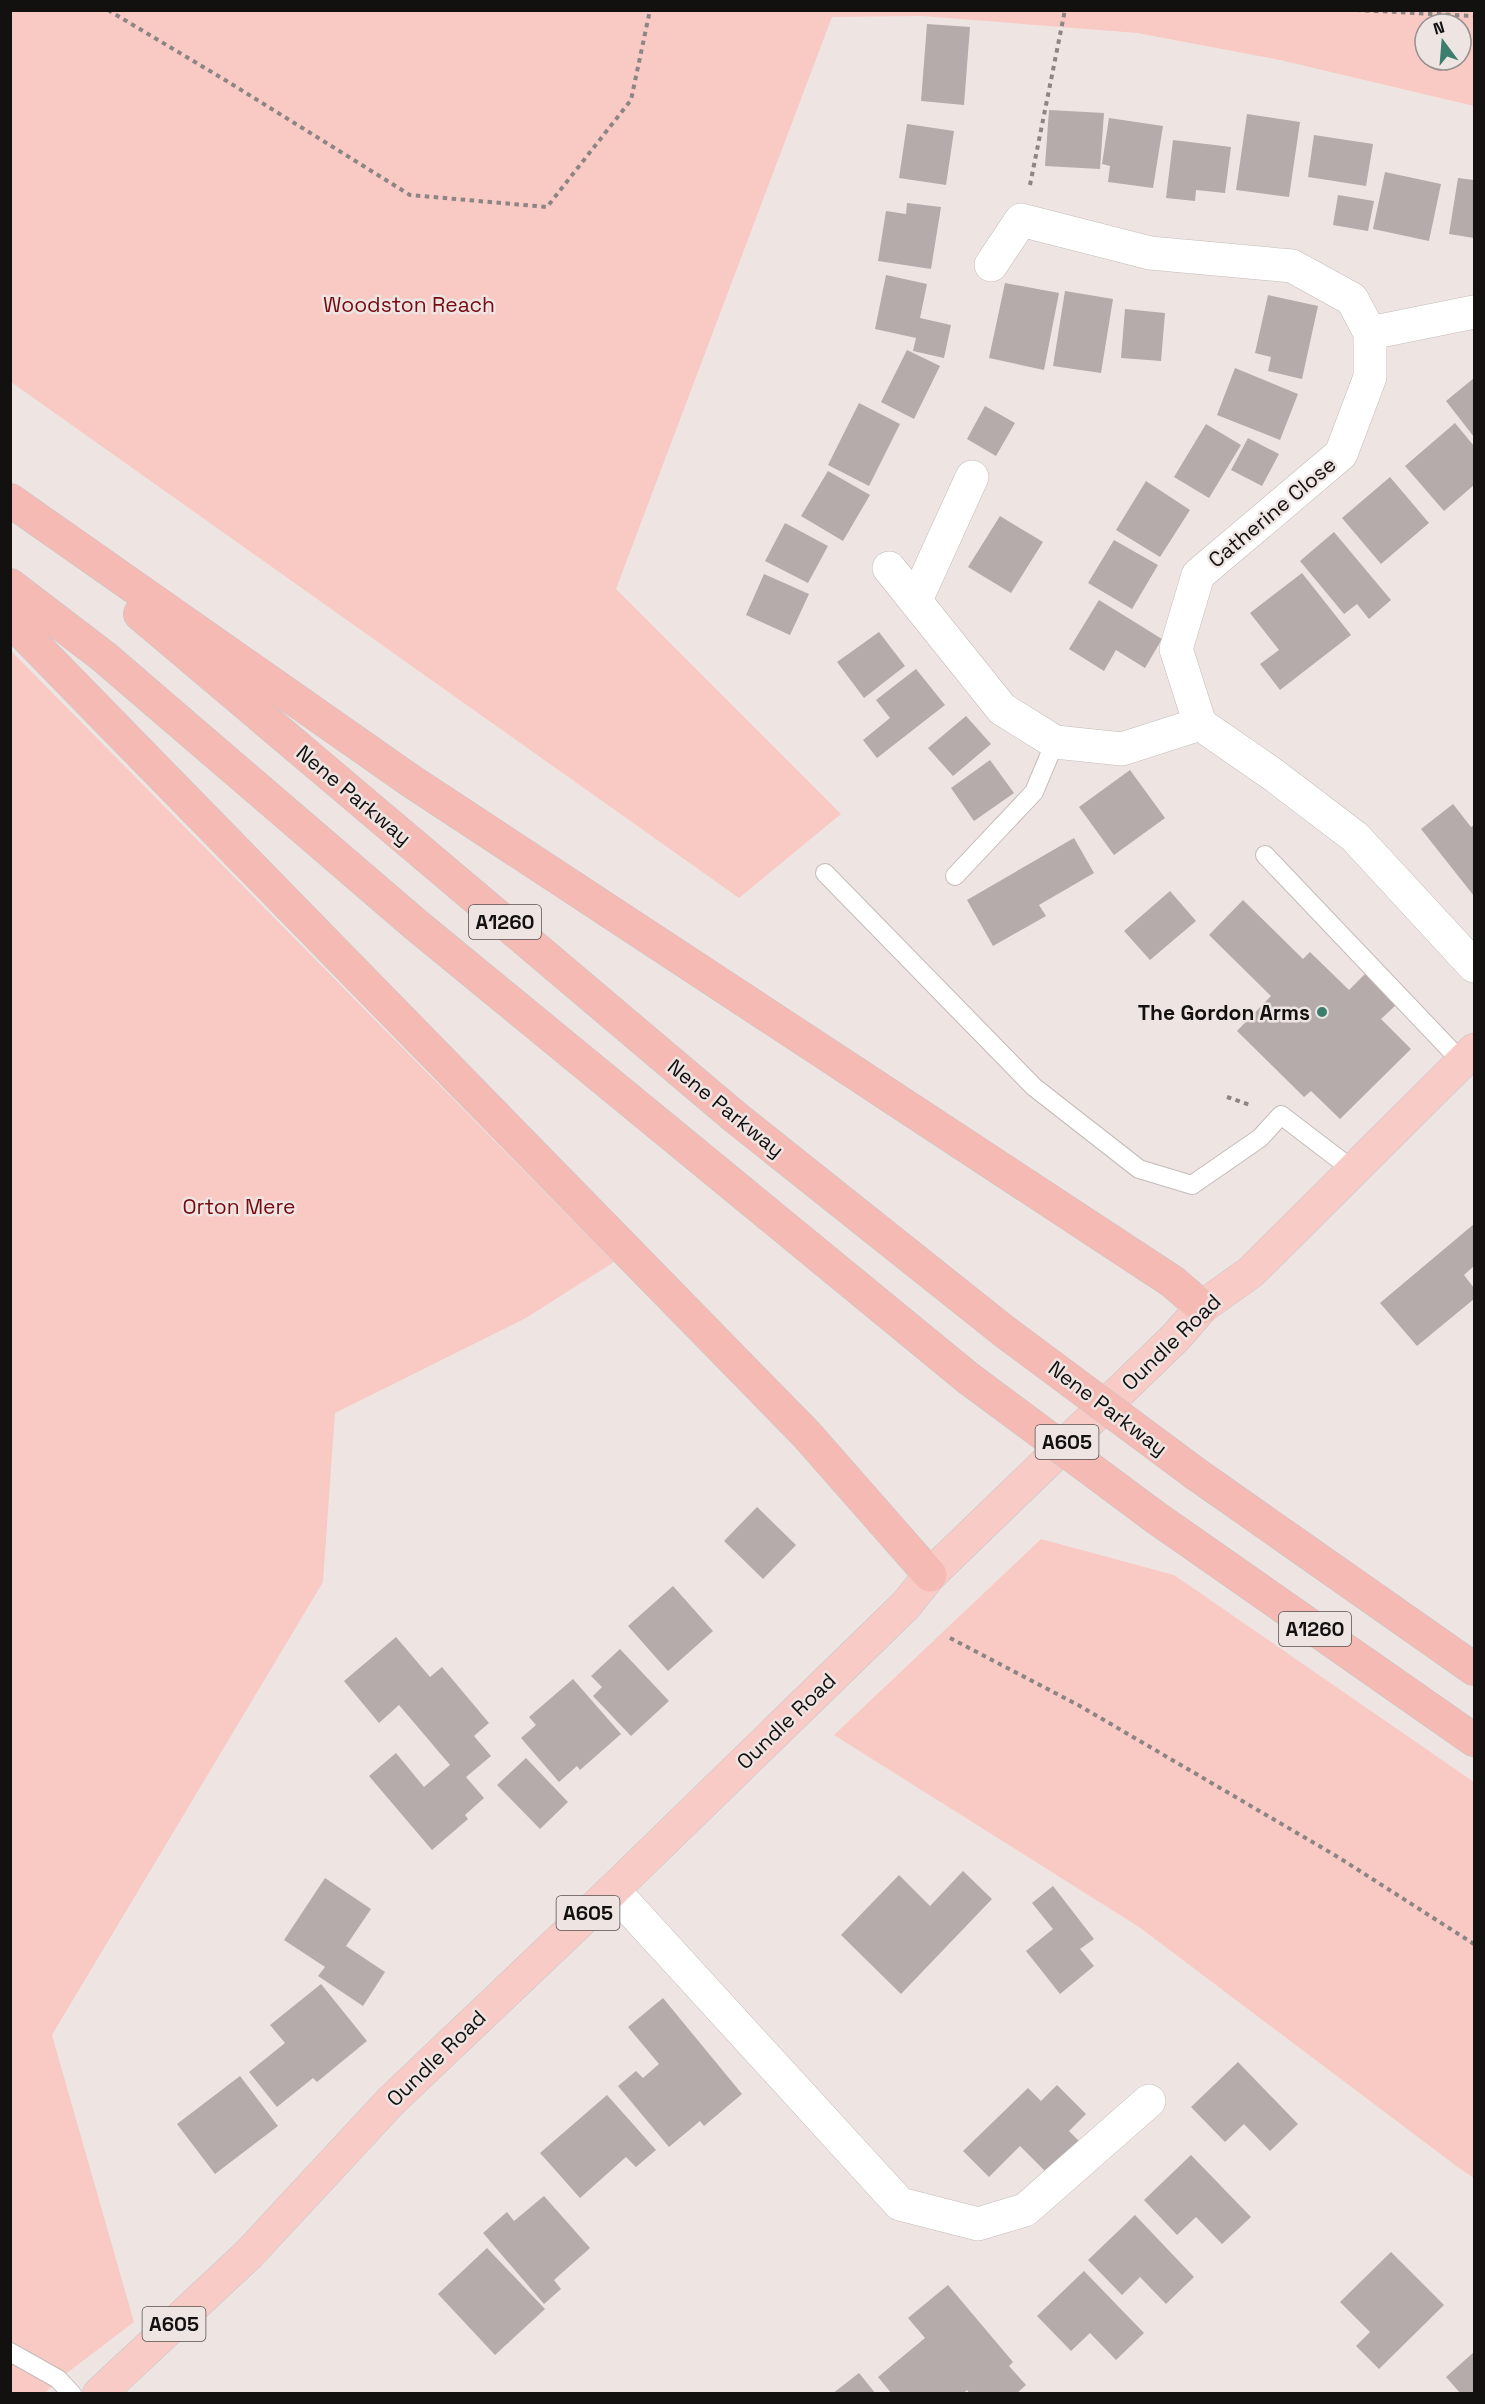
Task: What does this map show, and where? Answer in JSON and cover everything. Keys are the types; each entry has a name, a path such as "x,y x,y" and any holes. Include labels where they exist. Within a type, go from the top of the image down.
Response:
{"highway":[{"path":"10,500 411,781 1173,1282 1202,1307"},
{"name":"Nene Parkway","path":"10,505 735,1117 1005,1332 1196,1474 1474,1669"},
{"name":"A1260","path":"10,585 103,656 425,931 968,1378 1155,1517 1474,1740"},
{"path":"10,620 807,1435 930,1575"}],"main road":[{"name":"Oundle Road","path":"99,2394 249,2254 391,2101 613,1890 906,1605 930,1575 1176,1337 1202,1307 1251,1272 1468,1056"}],"street":[{"path":"991,265 1021,220 1035,224"},
{"name":"Catherine Close","path":"1035,224 1150,253 1292,266 1352,299 1370,333 1370,377 1341,453 1198,575 1176,649 1200,724"},
{"path":"1370,333 1474,312"},
{"path":"916,600 972,477"},
{"path":"889,568 1002,709 1055,742 1122,749 1200,724 1275,776 1354,837 1474,966"},
{"path":"613,1890 900,2204 978,2224 1025,2210 1149,2101"}],"lane":[{"path":"955,876 1034,792 1055,742"},
{"path":"1265,855 1468,1056"},
{"path":"825,873 1034,1087 1139,1169 1192,1185 1260,1138 1281,1115 1353,1170"},
{"path":"10,2352 58,2379 72,2394"}],"path":[{"path":"108,10 410,195 547,207 631,100 650,10"},
{"path":"1035,224 1030,181 1065,10"},
{"path":"1356,10 1474,16"},
{"path":"950,1638 1101,1718 1338,1857 1474,1944"}],"green space":[{"name":"Woodston Reach","path":"11,10 1474,11 1474,106 1280,60 1137,33 922,16 832,17 616,589 841,814 739,898 11,382"},
{"name":"Orton Mere","path":"10,650 614,1262 526,1318 335,1413 323,1582 52,2035 134,2322 59,2379 44,2394 10,2393"},
{"path":"1041,1539 1174,1575 1474,1782 1474,2178 1139,1927 834,1735"}],"building":[{"path":"927,24 970,27 964,105 921,101"},
{"path":"1049,110 1104,113 1100,169 1045,166"},
{"path":"1247,114 1300,122 1289,197 1236,190"},
{"path":"1109,118 1163,126 1153,188 1108,182 1110,166 1102,164"},
{"path":"907,124 954,131 946,185 899,178"},
{"path":"1314,135 1373,144 1366,186 1308,177"},
{"path":"1173,140 1231,147 1225,193 1196,190 1195,201 1166,198"},
{"path":"1385,172 1441,184 1429,241 1373,229"},
{"path":"1458,178 1474,180 1474,238 1449,234"},
{"path":"1338,195 1374,201 1368,231 1333,225"},
{"path":"907,203 941,207 931,269 878,261 886,211 906,214"},
{"path":"886,275 927,284 920,318 951,325 944,358 913,351 916,338 875,329"},
{"path":"1005,283 1059,293 1044,370 989,358"},
{"path":"1065,291 1113,299 1101,373 1053,366"},
{"path":"1268,295 1318,306 1302,379 1268,371 1271,357 1255,353"},
{"path":"1125,309 1165,313 1161,361 1121,358"},
{"path":"907,350 940,366 914,419 881,402"},
{"path":"1235,368 1298,394 1280,440 1217,415"},
{"path":"1474,378 1474,437 1446,401"},
{"path":"859,403 900,424 869,486 828,465"},
{"path":"985,406 1015,423 996,456 967,439"},
{"path":"1455,423 1474,446 1474,485 1444,511 1405,466"},
{"path":"1206,424 1241,445 1209,498 1174,477"},
{"path":"1248,438 1279,454 1262,486 1231,470"},
{"path":"828,471 870,495 843,541 801,516"},
{"path":"1390,477 1429,523 1381,564 1342,518"},
{"path":"1146,481 1190,510 1160,557 1116,530"},
{"path":"1000,516 1043,542 1011,593 968,567"},
{"path":"785,523 828,546 808,583 765,561"},
{"path":"1334,532 1391,600 1369,619 1357,604 1344,614 1300,561"},
{"path":"1114,540 1158,565 1132,609 1088,583"},
{"path":"1302,573 1351,635 1280,690 1260,664 1279,650 1250,613"},
{"path":"764,574 809,594 790,635 746,615"},
{"path":"1099,600 1162,639 1145,668 1116,650 1104,671 1069,649"},
{"path":"879,632 905,666 864,698 837,662"},
{"path":"916,669 945,705 877,758 863,740 890,718 876,700"},
{"path":"966,716 991,744 953,776 928,748"},
{"path":"990,760 1014,793 974,821 951,788"},
{"path":"1130,770 1165,818 1114,855 1079,807"},
{"path":"1453,804 1471,827 1474,825 1474,896 1421,829"},
{"path":"1074,838 1094,873 1039,905 1046,916 993,946 967,900"},
{"path":"1170,891 1196,921 1150,960 1124,931"},
{"name":"The Gordon Arms","path":"1243,900 1303,959 1310,952 1349,990 1365,974 1396,1005 1381,1019 1411,1049 1340,1119 1311,1091 1304,1097 1237,1031 1271,996 1209,935"},
{"path":"1474,1224 1474,1266 1464,1275 1474,1288 1474,1299 1417,1346 1380,1303"},
{"path":"757,1507 796,1545 763,1579 724,1541"},
{"path":"673,1586 713,1631 668,1671 628,1626"},
{"path":"396,1637 430,1677 442,1667 489,1723 474,1736 491,1756 466,1777 484,1798 465,1815 468,1819 432,1850 369,1776 396,1753 424,1787 450,1765 399,1705 379,1723 344,1681"},
{"path":"620,1649 669,1701 631,1736 593,1696 602,1687 591,1676"},
{"path":"573,1679 621,1734 580,1770 577,1766 559,1782 521,1738 536,1725 529,1717"},
{"path":"526,1758 568,1802 540,1829 497,1785"},
{"path":"963,1871 992,1899 901,1994 841,1935 899,1875 930,1906"},
{"path":"325,1878 371,1909 346,1946 385,1972 363,2006 318,1976 325,1967 284,1940"},
{"path":"1053,1886 1094,1939 1080,1949 1094,1966 1060,1994 1026,1951 1053,1929 1032,1903"},
{"path":"321,1984 367,2041 317,2082 313,2078 277,2107 249,2072 285,2043 270,2025"},
{"path":"663,1998 742,2094 704,2126 700,2121 669,2147 618,2086 636,2071 643,2078 659,2064 628,2027"},
{"path":"1238,2062 1298,2124 1270,2151 1244,2124 1225,2142 1191,2107"},
{"path":"240,2076 278,2126 215,2174 177,2124"},
{"path":"1057,2085 1086,2114 1069,2131 1082,2144 1050,2176 1020,2146 989,2177 963,2151 1028,2088 1041,2101"},
{"path":"607,2095 656,2150 636,2167 626,2157 580,2198 540,2153"},
{"path":"1191,2155 1251,2217 1222,2244 1196,2217 1177,2235 1144,2200"},
{"path":"544,2196 590,2248 554,2280 561,2289 544,2304 483,2233 507,2212 514,2221"},
{"path":"1135,2215 1194,2277 1166,2304 1140,2277 1122,2295 1088,2260"},
{"path":"487,2248 545,2309 495,2355 438,2294"},
{"path":"1391,2252 1444,2305 1379,2369 1356,2346 1370,2332 1340,2302"},
{"path":"1084,2271 1144,2333 1116,2360 1090,2333 1071,2351 1037,2316"},
{"path":"948,2285 1013,2362 1009,2366 1026,2385 1016,2394 970,2394 967,2390 963,2394 892,2394 878,2377 925,2338 908,2318"},
{"path":"1474,2352 1474,2394 1461,2394 1446,2377"},
{"path":"859,2373 876,2394 832,2394"}],"place":[{"name":"The Gordon Arms","path":"1322,1012"}]}
